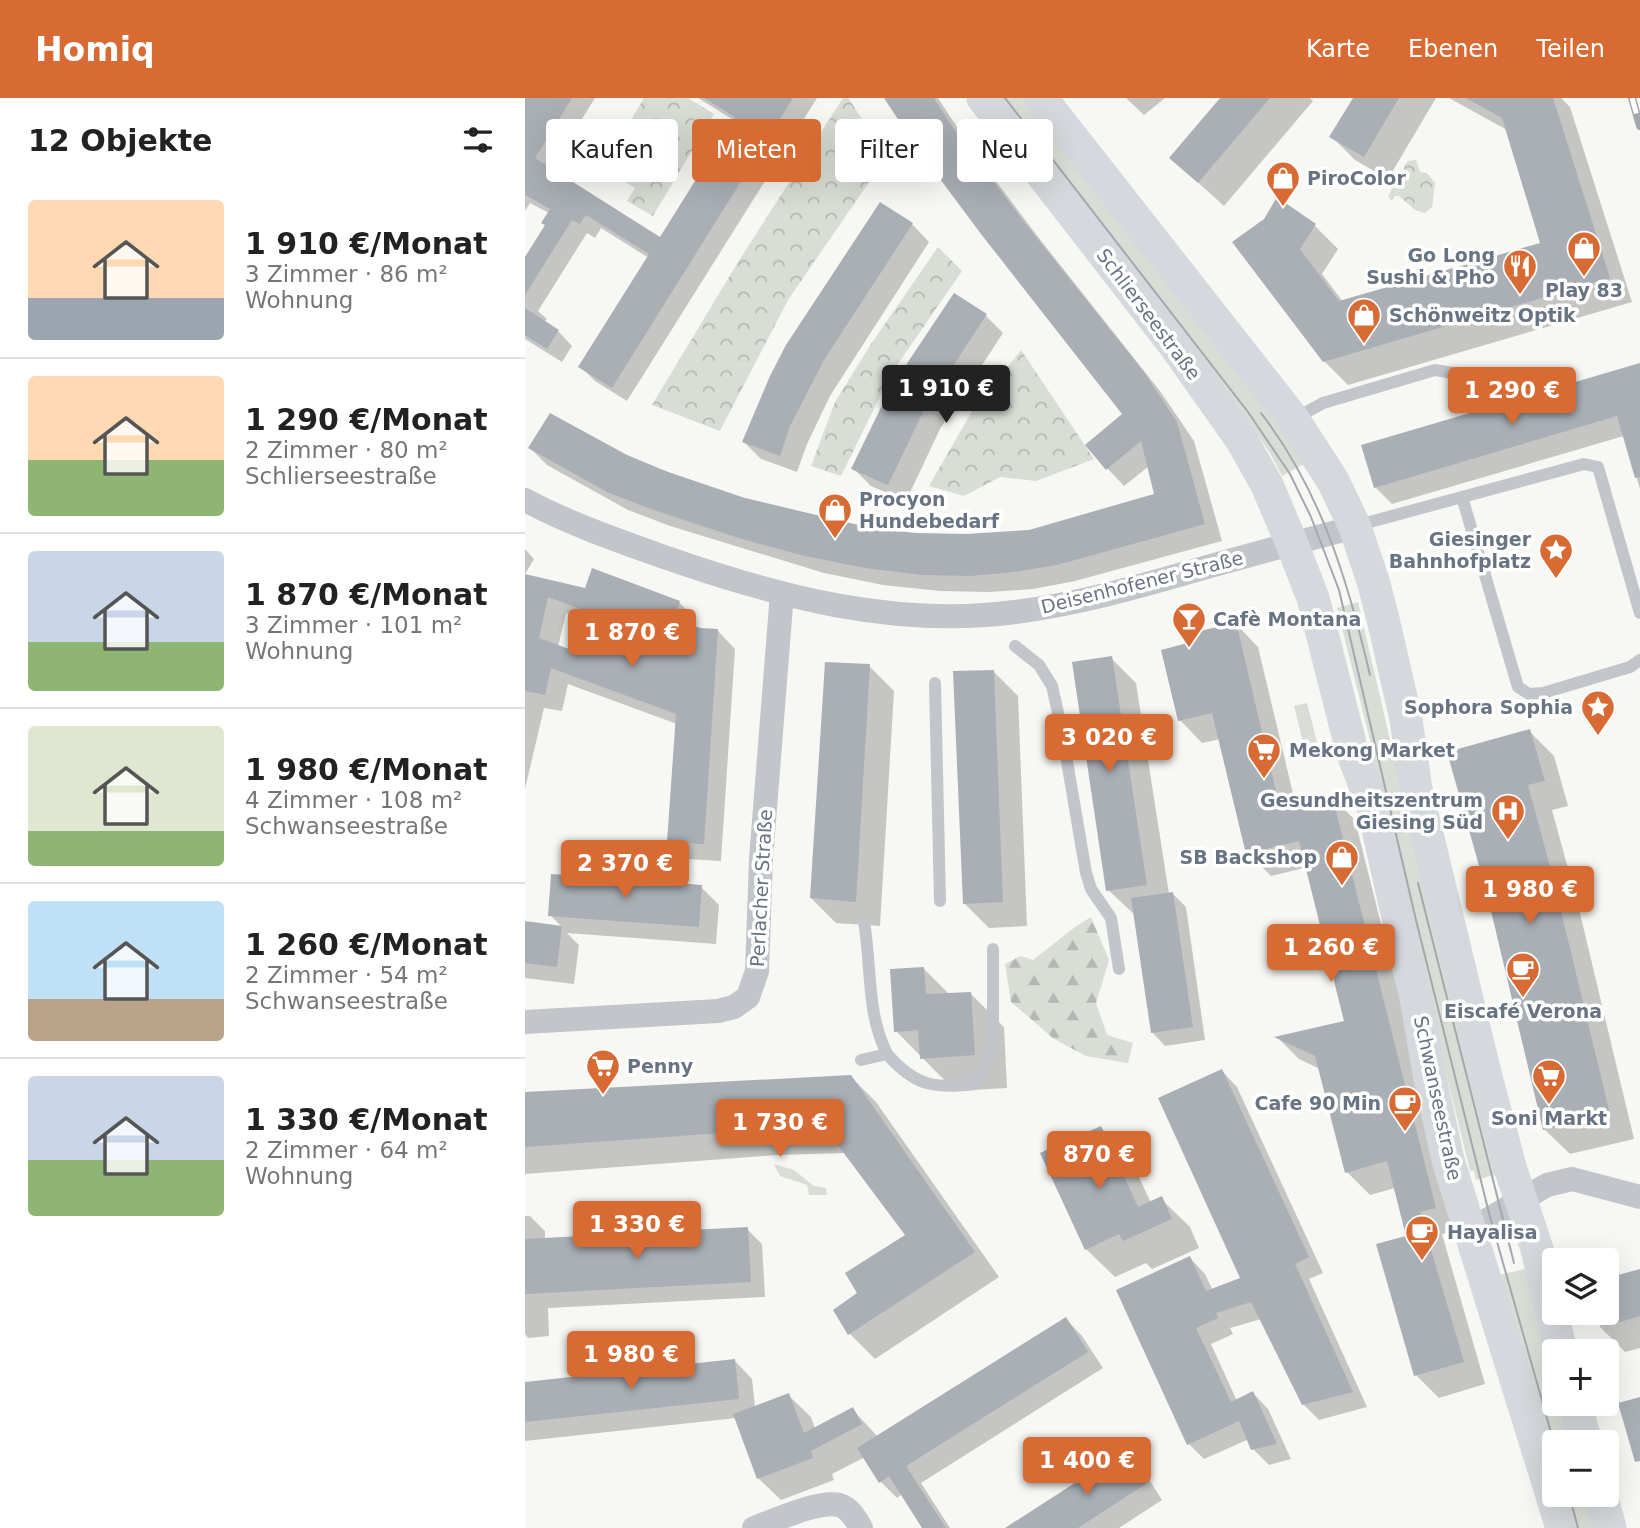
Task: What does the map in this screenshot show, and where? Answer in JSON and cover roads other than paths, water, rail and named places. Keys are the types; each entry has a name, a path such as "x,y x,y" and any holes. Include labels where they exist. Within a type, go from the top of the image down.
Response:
{"main road":[{"name":"Schlierseestraße","path":"983,98 1171,341 1241,439 1266,485 1292,544"},
{"path":"1041,98 1293,419 1333,481 1355,527 1383,620 1406,719 1416,789 1486,1077 1537,1249 1558,1339"},
{"name":"Schwanseestraße","path":"1292,544 1313,598 1352,751 1373,807 1416,998 1448,1160 1562,1528"},
{"path":"1604,1507 1610,1528"}],"street":[{"name":"Deisenhofener Straße","path":"525,500 608,537 711,573 833,605 898,615 1013,613 1122,591 1355,527"},
{"name":"Perlacher Straße","path":"525,1022 718,1011 734,1007 748,997 757,971 761,859 782,593"},
{"path":"1470,1230 1547,1185 1572,1179 1640,1197"},
{"path":"754,1528 828,1504 841,1505 853,1514 861,1528"}],"lane":[{"path":"1293,419 1323,403 1435,370 1467,376"},
{"path":"1355,527 1584,464 1598,467 1640,613"},
{"path":"1462,497 1518,687 1529,694 1543,693 1630,667 1640,660"},
{"path":"1015,646 1039,665 1052,686 1086,873 1091,890 1111,918 1119,969"},
{"path":"936,682 940,901"},
{"path":"864,922 869,951 871,1007 878,1035 887,1054 900,1069 919,1081 946,1087 975,1084 993,1049 993,948"},
{"path":"861,1060 887,1054"}],"tram line":[{"path":"1005,98 1248,412 1290,474 1311,517 1339,590 1416,920 1490,1217 1550,1430"},
{"path":"1261,413 1300,474 1330,538 1352,605 1370,675"},
{"path":"1418,883 1514,1263"},
{"path":"1572,1507 1578,1528"}],"railway":[{"path":"1632,98 1640,126"}],"place":[{"name":"PiroColor","path":"1283,208"},
{"name":"Play 83","path":"1584,278"},
{"name":"Go Long Sushi & Pho","path":"1520,296"},
{"name":"Schönweitz Optik","path":"1364,345"},
{"name":"Procyon Hundebedarf","path":"835,540"},
{"name":"Giesinger Bahnhofplatz","path":"1556,580"},
{"name":"Cafè Montana","path":"1189,649"},
{"name":"Sophora Sophia","path":"1598,737"},
{"name":"Mekong Market","path":"1264,780"},
{"name":"Gesundheitszentrum Giesing Süd","path":"1508,841"},
{"name":"SB Backshop","path":"1342,887"},
{"name":"Eiscafé Verona","path":"1523,999"},
{"name":"Penny","path":"603,1096"},
{"name":"Soni Markt","path":"1549,1106"},
{"name":"Cafe 90 Min","path":"1405,1133"},
{"name":"Hayalisa","path":"1422,1262"}]}
